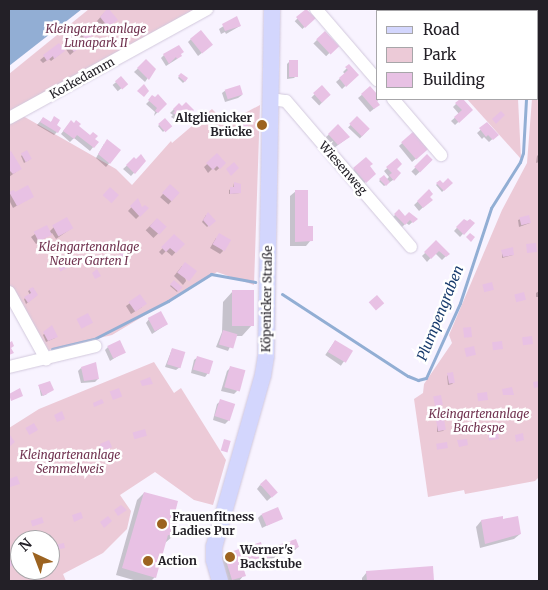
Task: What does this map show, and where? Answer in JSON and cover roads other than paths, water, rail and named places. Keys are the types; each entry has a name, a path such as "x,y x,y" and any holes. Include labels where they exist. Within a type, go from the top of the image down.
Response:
{"main road":[{"name":"Köpenicker Straße","path":"220,581 214,560 214,547 263,375 266,356 272,9"}],"street":[{"name":"Korkedamm","path":"9,118 207,9"},
{"path":"316,9 376,79"},
{"name":"Wiesenweg","path":"271,99 286,101 411,247"},
{"path":"394,100 441,155"},
{"path":"9,292 46,359"},
{"path":"9,367 96,346"}],"water":[{"path":"9,9 82,9 9,66"}],"waterway":[{"name":"Plumpengraben","path":"282,294 408,376 418,380 426,378 460,303 491,208 520,162 523,153 526,100"},
{"name":"Plumpengraben","path":"52,349 94,339 168,301 211,274 255,282"}],"place":[{"name":"Altglienicker Brücke","path":"262,125"},
{"name":"Frauenfitness Ladies Pur","path":"162,524"},
{"name":"Werner's Backstube","path":"230,557"},
{"name":"Action","path":"148,561"}],"park label":[{"name":"Kleingartenanlage Lunapark II","path":"96,36"},
{"name":"Kleingartenanlage Neuer Garten I","path":"89,254"},
{"name":"Kleingartenanlage Bachespe","path":"479,421"},
{"name":"Kleingartenanlage Semmelweis","path":"70,462"}]}
